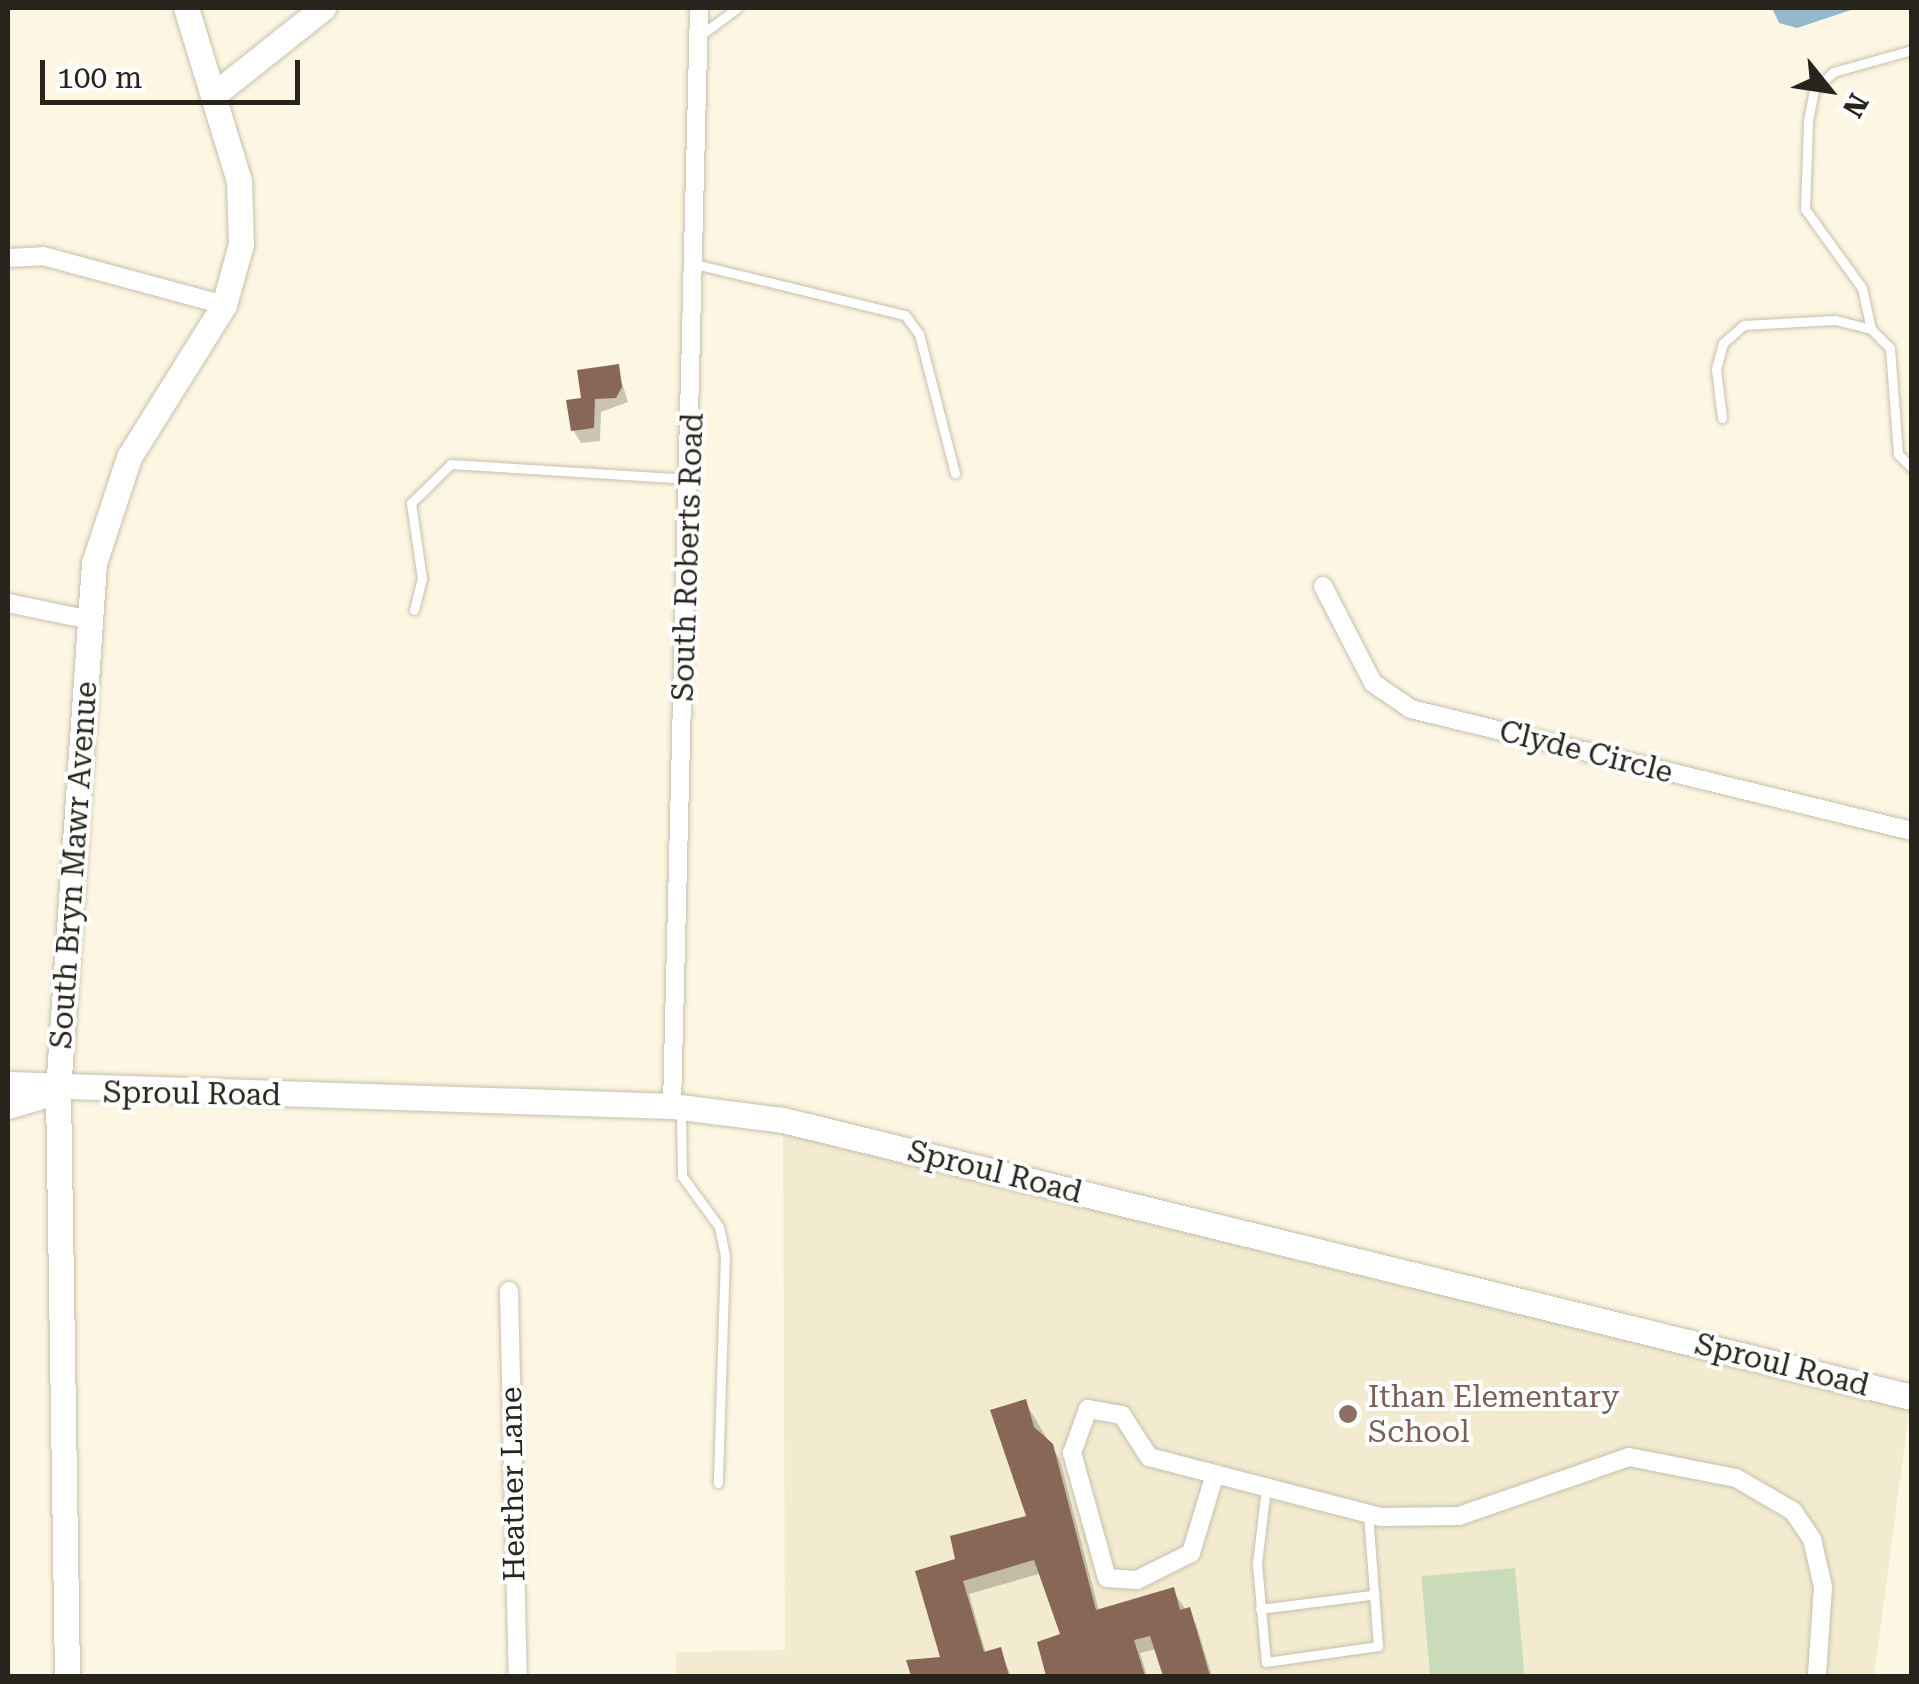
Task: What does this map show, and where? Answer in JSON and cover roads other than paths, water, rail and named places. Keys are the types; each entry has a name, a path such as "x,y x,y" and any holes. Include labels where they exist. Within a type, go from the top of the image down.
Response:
{"main road":[{"name":"South Bryn Mawr Avenue","path":"67,1676 58,1091 90,620 108,507 224,305 241,244 239,181 216,92 186,8"},
{"path":"216,92 324,8"},
{"name":"Sproul Road","path":"8,1084 58,1091 676,1107 784,1120 1912,1396"},
{"name":"Sproul Road","path":"8,1106 58,1091"}],"street":[{"name":"South Roberts Road","path":"676,1107 699,8"},
{"path":"8,258 43,256 224,305"},
{"name":"Clyde Circle","path":"1323,586 1373,683 1411,710 1912,831"},
{"path":"8,603 90,620"},
{"name":"Heather Lane","path":"508,1291 518,1676"},
{"path":"1215,1474 1191,1553 1137,1580 1107,1578 1072,1453 1088,1409 1122,1415 1150,1457 1368,1513 1459,1516 1629,1457 1736,1478 1792,1511 1812,1539 1823,1587 1818,1676"}],"lane":[{"path":"698,36 736,8"},
{"path":"1912,50 1833,72 1814,90 1808,121 1805,210 1862,288 1871,328 1890,348 1898,454 1912,468"},
{"path":"695,264 905,315 919,334 954,473"},
{"path":"1722,418 1716,369 1723,343 1744,325 1871,328"},
{"path":"414,610 422,579 411,503 451,464 692,479"},
{"path":"676,1107 682,1176 719,1226 725,1255 718,1483"},
{"path":"1267,1486 1260,1609 1266,1662 1378,1646 1368,1513"},
{"path":"1260,1609 1372,1594"}],"water":[{"path":"1772,8 1857,8 1797,28 1779,23"}],"place":[{"name":"Ithan Elementary School","path":"1348,1414"}]}
